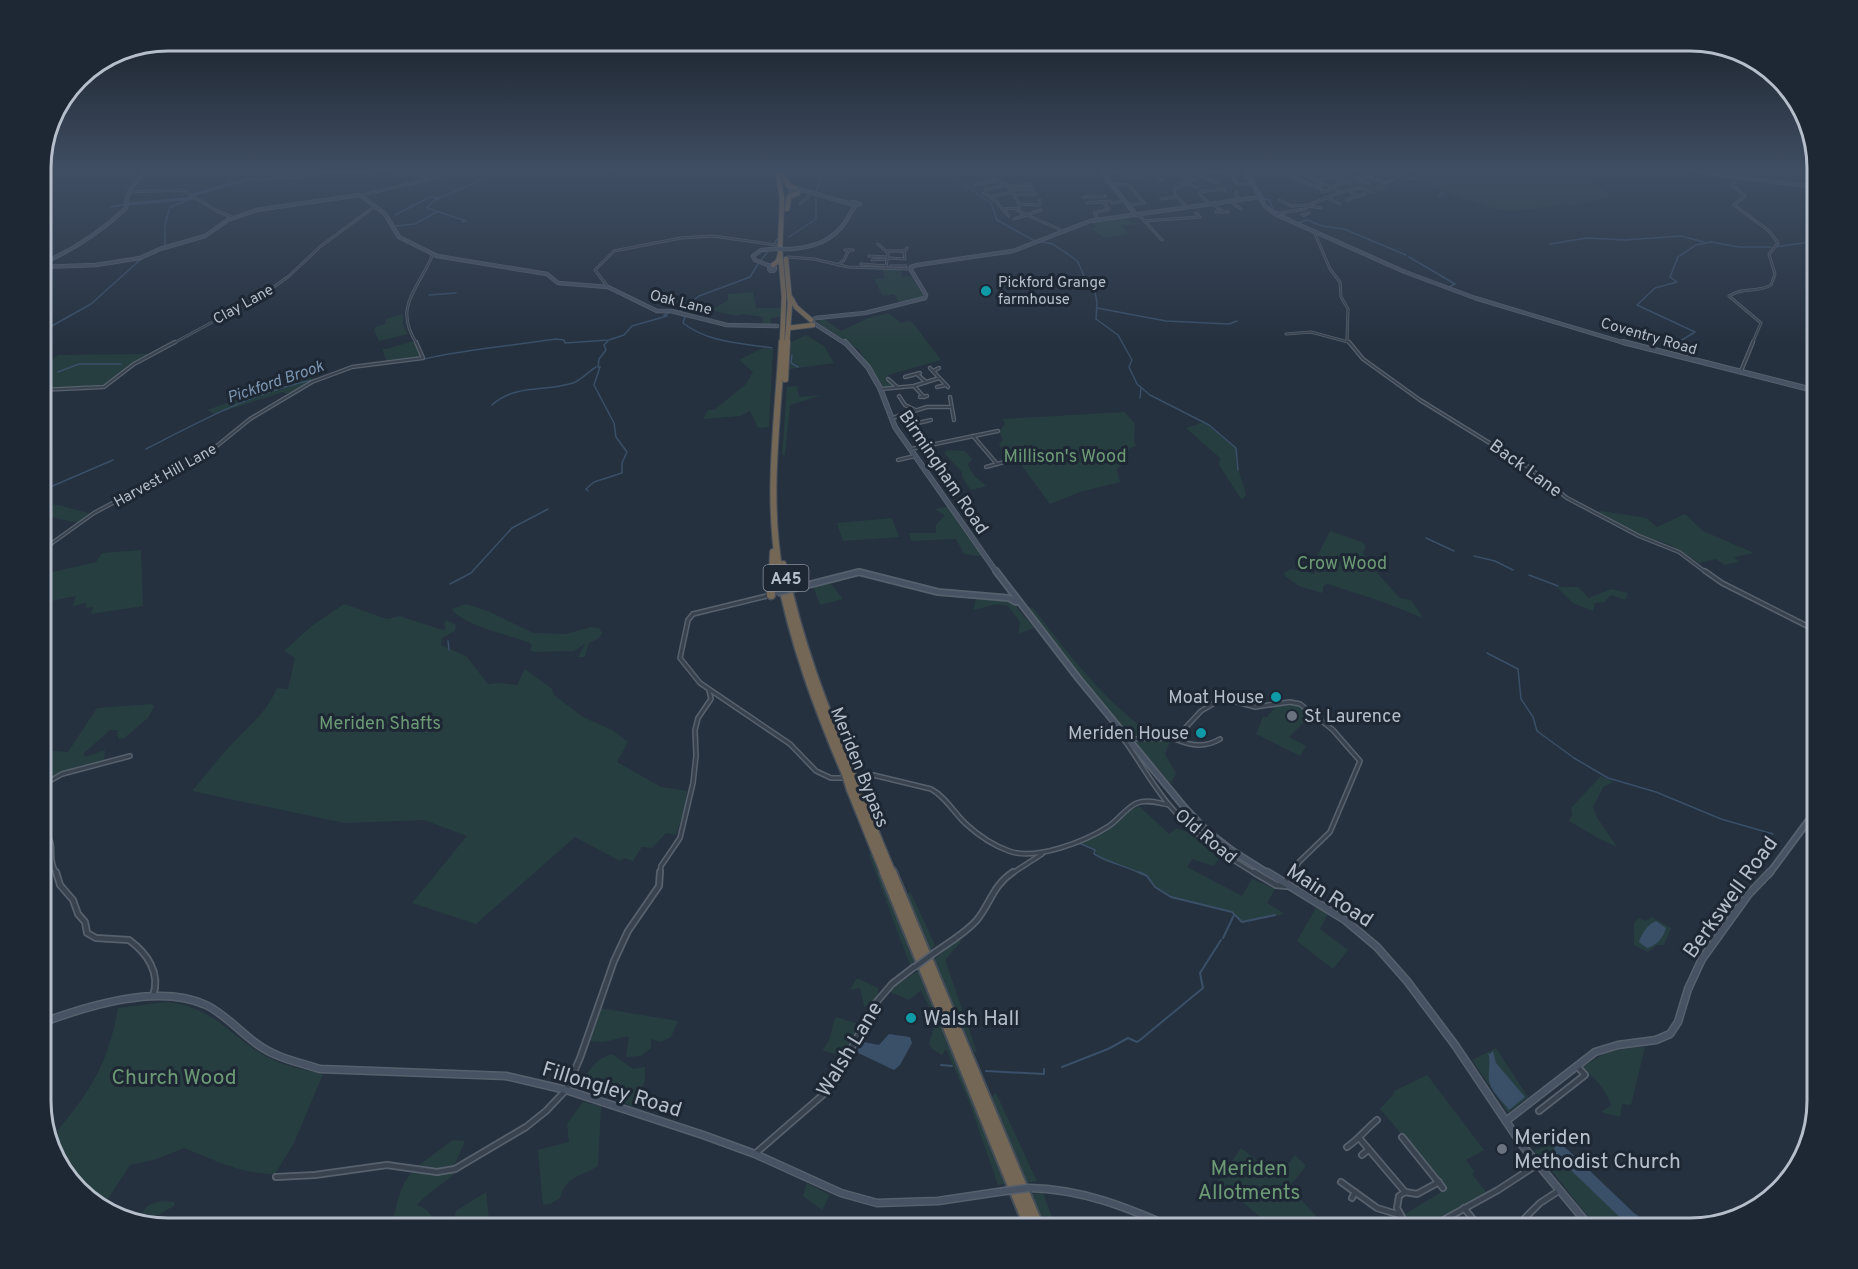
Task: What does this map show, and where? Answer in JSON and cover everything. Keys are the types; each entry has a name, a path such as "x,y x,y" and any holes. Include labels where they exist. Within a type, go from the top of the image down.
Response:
{"highway":[{"name":"A45","path":"783,228 780,253 786,293"},
{"name":"A45","path":"786,228 786,293"},
{"path":"780,253 778,261 769,267 779,273 786,293 796,307 815,324"},
{"name":"Meriden Bypass","path":"786,293 773,481 775,539 786,606 800,659 1026,1218"},
{"path":"783,327 815,324"},
{"name":"Meriden Bypass","path":"783,327 777,482 777,512 782,555 793,611 811,675 848,774"},
{"path":"774,594 775,539"},
{"name":"Meriden Bypass","path":"854,789 1035,1218"}],"street":[{"path":"51,259 104,228"},
{"path":"51,265 103,265 140,258 209,234 216,228"},
{"name":"Clay Lane","path":"51,390 103,388 134,364 264,294 345,228"},
{"name":"Oak Lane","path":"394,228 399,237 434,256 536,272 549,275 558,283 608,288 652,310 673,311 719,324 783,327"},
{"path":"608,288 595,270 614,250 699,236 792,249 811,247 826,242 840,228"},
{"path":"1056,228 1063,231"},
{"path":"861,264 910,269 917,265 1013,251 1072,228"},
{"path":"1151,228 1162,240"},
{"name":"Coventry Road","path":"1303,228 1405,272 1474,298 1653,351 1807,388"},
{"path":"1740,373 1761,323 1729,296 1737,291 1762,290 1771,285 1775,274 1769,254 1778,243 1765,228"},
{"path":"1286,334 1311,332 1348,342 1346,333 1348,309 1341,297 1340,282 1330,269 1315,234"},
{"path":"878,244 886,251 888,258 886,267"},
{"path":"769,267 754,259 753,255 761,250 775,247"},
{"path":"838,265 844,260 849,250"},
{"path":"869,256 905,259 906,250 886,251"},
{"name":"Harvest Hill Lane","path":"51,544 94,513 213,449 249,419 312,382 352,367 423,358 408,329 405,310 434,256"},
{"path":"789,256 838,265 906,266"},
{"path":"872,260 888,258"},
{"path":"815,324 820,317 865,313 925,298 910,269"},
{"name":"Birmingham Road","path":"815,324 848,344 858,354 881,389 890,419 1001,579 1009,596"},
{"name":"Back Lane","path":"1348,342 1363,359 1423,401 1527,466 1567,498 1637,535 1676,550 1722,583 1807,626"},
{"path":"939,368 931,370 946,385"},
{"path":"907,376 919,373 926,382"},
{"path":"881,389 914,386 939,378"},
{"path":"888,379 897,387"},
{"path":"937,387 950,382"},
{"path":"914,386 924,397"},
{"path":"905,398 900,397 905,405 916,410"},
{"path":"945,398 951,397 953,419 948,418"},
{"path":"890,419 916,410 951,407"},
{"path":"905,415 910,425 932,420"},
{"path":"911,449 998,431"},
{"path":"973,436 997,464"},
{"path":"898,460 916,456"},
{"path":"986,467 1008,461"},
{"path":"1009,596 938,592 859,572 700,611 689,617 680,658 686,670 719,697 789,744 815,771 830,778 873,776 931,789 938,793 967,825 1011,852 1032,856 1044,854 1107,827 1137,803 1152,802 1169,805"},
{"name":"Main Road","path":"1009,596 1026,612 1127,738 1208,832 1285,885 1346,920 1386,956 1455,1045 1538,1164 1583,1218"},
{"path":"276,1177 315,1175 387,1165 437,1172 455,1169 526,1128 566,1090 621,946 634,921 659,886 661,866 680,838 693,783 696,756 695,730 698,718 711,699 710,690"},
{"path":"711,699 719,697"},
{"path":"1174,738 1184,732 1201,711 1223,698 1254,707 1288,702 1308,708 1357,754 1360,761 1330,832 1299,862 1285,885"},
{"path":"1127,738 1174,738 1186,744 1203,746 1220,739"},
{"name":"Old Road","path":"1127,738 1125,741 1169,805 1192,829 1220,852 1276,885 1285,885"},
{"path":"51,780 62,774 130,756"},
{"name":"Berkswell Road","path":"1506,1121 1600,1050 1656,1040 1670,1034 1678,1022 1692,978 1702,958 1748,895 1777,865 1807,822"},
{"path":"51,842 54,848 51,864 59,876 60,885 73,900 78,914 85,922 87,933 96,939 129,939 154,965 158,979 153,998"},
{"name":"Walsh Lane","path":"755,1154 763,1145 805,1114 823,1096 834,1082 874,1004 890,986 978,920 991,894 1032,856"},
{"name":"Fillongley Road","path":"51,1019 108,1004 153,998 187,999 204,1004 227,1018 264,1049 277,1056 320,1069 506,1076 566,1090 641,1113 755,1154 841,1193 877,1203 938,1201 1029,1188 1059,1188 1090,1193 1150,1218"},
{"path":"1539,1111 1585,1075 1577,1066"},
{"path":"1347,1147 1360,1139 1364,1131 1377,1120"},
{"path":"1402,1137 1443,1188"},
{"path":"1360,1139 1405,1192 1417,1194 1439,1182"},
{"path":"1362,1155 1368,1150"},
{"path":"1446,1218 1498,1190 1538,1164"},
{"path":"1341,1182 1384,1212 1395,1216 1400,1215"},
{"path":"1525,1218 1540,1203 1560,1190"},
{"path":"1352,1198 1355,1192"},
{"path":"1402,1218 1397,1201 1399,1196 1405,1192"},
{"path":"1464,1208 1472,1218"}],"green space":[{"path":"1090,228 1123,228 1129,234 1105,238"},
{"path":"882,269 901,270 902,277 911,276 924,297 899,302 894,294 883,296 874,279 885,278"},
{"path":"753,292 756,308 781,308 780,317 771,318 771,324 761,326 763,317 743,314 736,316 712,310 728,300 728,294"},
{"path":"889,313 901,323 909,321 913,323 941,360 888,375 886,376 896,386 884,388 859,350 817,322 823,318 841,331 868,318"},
{"path":"403,314 403,324 408,334 379,341 374,330 377,326 386,324 386,319"},
{"path":"806,335 824,346 834,363 790,369 791,342"},
{"path":"413,341 421,357 387,363 382,349"},
{"path":"763,348 773,349 769,427 758,428 750,411 740,416 703,419 708,410 714,410 746,384 753,372 739,360"},
{"path":"151,354 103,386 51,389 51,362 58,355"},
{"path":"309,378 319,379 286,394 283,392 215,414 207,410 253,394 257,396"},
{"path":"797,386 799,397 822,395 790,405 785,455 782,455 787,387"},
{"name":"Millison's Wood","path":"1125,412 1135,424 1136,446 1130,448 1117,470 1120,482 1080,492 1050,504 1022,466 1026,461 1020,454 1003,450 999,444 1003,440 999,432 1005,424 1003,419"},
{"path":"1204,422 1236,448 1236,462 1246,494 1244,498 1241,499 1219,465 1220,458 1186,428"},
{"path":"947,450 965,451 972,459 968,464 971,471 987,486 971,490 962,477 962,472 944,453"},
{"path":"51,504 92,514 79,523 51,517"},
{"path":"947,507 981,554 979,556 964,554 956,539 911,541 909,533 936,533 936,525 945,515 934,509"},
{"path":"1598,512 1646,518 1657,527 1685,514 1703,531 1754,553 1734,557 1739,562 1724,565 1716,559 1699,563 1671,545 1641,535"},
{"path":"892,518 899,537 843,541 837,523"},
{"name":"Crow Wood","path":"1330,531 1362,542 1366,546 1363,553 1377,573 1400,598 1411,600 1423,618 1328,584 1324,585 1322,593 1299,586 1285,576 1284,573 1291,569 1315,574 1314,563"},
{"path":"141,550 143,606 91,614 93,607 86,608 86,603 73,606 76,596 51,601 51,572 96,562 102,553"},
{"path":"851,575 860,575 831,584 843,599 820,605 813,586"},
{"path":"1557,587 1578,587 1589,598 1611,589 1628,593 1625,600 1611,595 1604,602 1595,603 1593,611 1573,603"},
{"path":"976,599 1012,602 1034,628 1018,634 1020,622 1008,606 998,604 973,610"},
{"name":"Meriden Shafts","path":"344,604 387,619 399,616 443,630 446,629 444,624 446,620 456,625 455,631 442,638 441,645 466,656 488,684 517,685 525,669 552,689 554,695 583,717 612,730 628,742 617,762 661,787 687,791 686,804 676,835 666,833 652,848 642,847 633,861 624,858 620,861 575,837 476,924 412,903 467,836 424,820 344,823 192,791 262,713 277,688 288,689 295,658 284,651 313,625"},
{"path":"466,604 488,611 533,633 566,634 591,627 599,628 602,633 599,638 589,643 585,657 578,657 585,644 574,651 534,652 530,650 532,645 528,642 465,620 452,609"},
{"path":"1029,607 1033,608 1083,671 1112,701 1141,726 1170,742 1165,754 1176,773 1171,784 1087,686"},
{"path":"152,704 154,707 148,718 124,738 119,739 118,730 110,730 84,753 85,757 105,750 104,761 69,771 51,780 51,751 68,752 97,708"},
{"path":"1285,704 1299,706 1312,714 1289,737 1306,746 1300,756 1256,734 1263,717 1267,717 1275,707"},
{"path":"1601,776 1613,782 1603,787 1593,807 1596,816 1617,847 1569,821 1572,815 1571,808"},
{"path":"1139,806 1169,834 1177,828 1186,832 1190,831 1219,859 1213,866 1192,859 1187,867 1242,896 1252,879 1275,889 1267,903 1285,914 1242,923 1231,912 1171,898 1154,887 1146,877 1116,863 1106,862 1093,854 1094,850 1077,843 1109,830 1129,811"},
{"path":"872,853 917,960 910,965 869,855"},
{"path":"910,891 935,945 930,951 907,896"},
{"path":"1316,908 1328,914 1320,929 1348,950 1333,969 1297,941"},
{"path":"1652,917 1671,928 1664,945 1657,945 1648,952 1634,945 1634,923 1638,918 1646,921"},
{"path":"962,940 946,959 946,963 977,1052 974,1052 936,968 935,959 957,941"},
{"path":"921,969 1008,1183 998,1185 970,1104 946,1049 942,1055 932,1049 929,1043 936,1021 921,990 909,1000 888,991"},
{"path":"857,978 878,988 878,997 871,1006 864,1006 860,988 850,990"},
{"name":"Church Wood","path":"168,1002 186,1006 213,1018 273,1060 323,1074 294,1143 275,1174 239,1169 184,1148 157,1159 130,1165 107,1200 80,1178 63,1153 55,1133 75,1109 102,1064 118,1008"},
{"path":"600,1008 678,1021 671,1037 661,1042 651,1039 651,1048 641,1056 626,1057 629,1036 604,1042 590,1041"},
{"path":"836,1017 862,1025 844,1057 822,1050 830,1039"},
{"path":"1645,1047 1631,1105 1622,1104 1620,1117 1601,1112 1611,1105 1609,1099 1600,1084 1582,1068 1598,1057 1612,1052"},
{"path":"1496,1048 1528,1097 1508,1113 1472,1060"},
{"path":"612,1054 633,1069 645,1067 645,1081 632,1106 580,1087 592,1067 601,1059"},
{"path":"1427,1075 1484,1150 1466,1160 1475,1172 1472,1174 1487,1193 1441,1218 1404,1218 1402,1216 1448,1188 1380,1109 1394,1091"},
{"path":"996,1093 1037,1181 1026,1183 995,1108 992,1097"},
{"path":"583,1102 601,1106 598,1166 570,1181 560,1198 543,1205 538,1150 569,1142 567,1124"},
{"path":"453,1140 465,1141 454,1166 446,1169 415,1168"},
{"path":"1553,1143 1557,1156 1621,1218 1589,1218 1534,1151"},
{"name":"Meriden Allotments","path":"1241,1148 1278,1177 1295,1155 1306,1166 1289,1187 1318,1218 1261,1218 1218,1181"},
{"path":"456,1172 417,1205 426,1209 434,1218 393,1218 400,1193 411,1173 437,1175"},
{"path":"807,1183 830,1195 822,1210 803,1196"},
{"path":"486,1192 489,1218 454,1218 456,1211"},
{"path":"1043,1193 1052,1218 1040,1218 1030,1194"},
{"path":"174,1202 175,1205 155,1217 142,1215 147,1206"}],"water":[{"path":"1656,921 1666,928 1665,931 1656,943 1647,948 1639,942 1645,930"},
{"path":"889,1034 910,1037 912,1043 900,1065 894,1070 856,1052 864,1042 879,1045"},
{"path":"1493,1051 1496,1063 1525,1097 1509,1110 1490,1085 1488,1053"},
{"path":"1553,1143 1559,1143 1641,1218 1621,1218 1556,1156"}],"waterway":[{"path":"165,228 165,247"},
{"name":"Pickford Brook","path":"789,237 802,228"},
{"path":"1012,228 1033,240 1053,244 1078,262 1087,283 1094,286 1097,303 1096,319 1118,335 1132,360 1129,367 1137,384 1150,395 1209,425 1236,448 1238,470"},
{"path":"1338,228 1406,255"},
{"path":"1550,244 1587,238 1625,240 1681,236 1704,242"},
{"name":"Pickford Brook","path":"774,244 777,239"},
{"path":"1680,341 1695,332 1637,305 1655,288 1677,282 1670,277 1678,257 1696,245 1711,242 1739,247 1771,247"},
{"path":"1775,247 1807,242"},
{"path":"145,257 155,253"},
{"name":"Pickford Brook","path":"761,260 767,253"},
{"path":"1409,257 1455,284 1449,287"},
{"path":"51,326 91,304 141,259"},
{"name":"Pickford Brook","path":"679,312 699,296 750,277 758,264"},
{"path":"429,295 456,293"},
{"path":"1097,308 1166,321 1229,324 1237,321"},
{"name":"Pickford Brook","path":"424,359 555,339 564,340 565,343 609,340 624,335 632,326 667,316 664,315 671,312"},
{"path":"677,313 685,317 683,323 704,335 772,348"},
{"name":"Pickford Brook","path":"588,491 586,489 594,482 622,473 622,463 627,452 616,437 614,423 594,385 600,367 598,367 599,359 606,350 604,345 608,341"},
{"path":"792,355 791,363 798,367"},
{"path":"58,372 79,364 121,364"},
{"path":"492,405 501,398 520,391 573,383 596,367"},
{"name":"Pickford Brook","path":"146,449 209,417 251,399 318,379"},
{"path":"1140,398 1141,388"},
{"name":"Pickford Brook","path":"51,487 113,460"},
{"path":"450,584 471,573 512,528 548,509"},
{"path":"1426,538 1454,551"},
{"path":"1474,556 1495,561 1513,570"},
{"path":"1529,575 1558,586"},
{"path":"448,641 449,650"},
{"path":"1487,653 1518,669 1521,699 1533,717 1537,731 1574,758 1608,778 1656,792 1721,819 1773,834"},
{"path":"1079,843 1095,850 1094,854 1100,857 1142,874"},
{"path":"1139,872 1147,876 1155,887 1171,897 1232,912 1242,922 1275,915"},
{"path":"1223,938 1234,915"},
{"path":"1062,1067 1108,1049 1128,1038 1137,1042 1140,1040 1203,988 1200,973 1221,940"},
{"path":"941,1065 952,1066"},
{"path":"986,1071 1044,1074 1044,1069"}],"place":[{"name":"Pickford Grange farmhouse","path":"986,291"},
{"name":"Moat House","path":"1276,697"},
{"name":"St Laurence","path":"1292,716"},
{"name":"Meriden House","path":"1201,733"},
{"name":"Walsh Hall","path":"911,1018"},
{"name":"Meriden Methodist Church","path":"1502,1149"}]}
